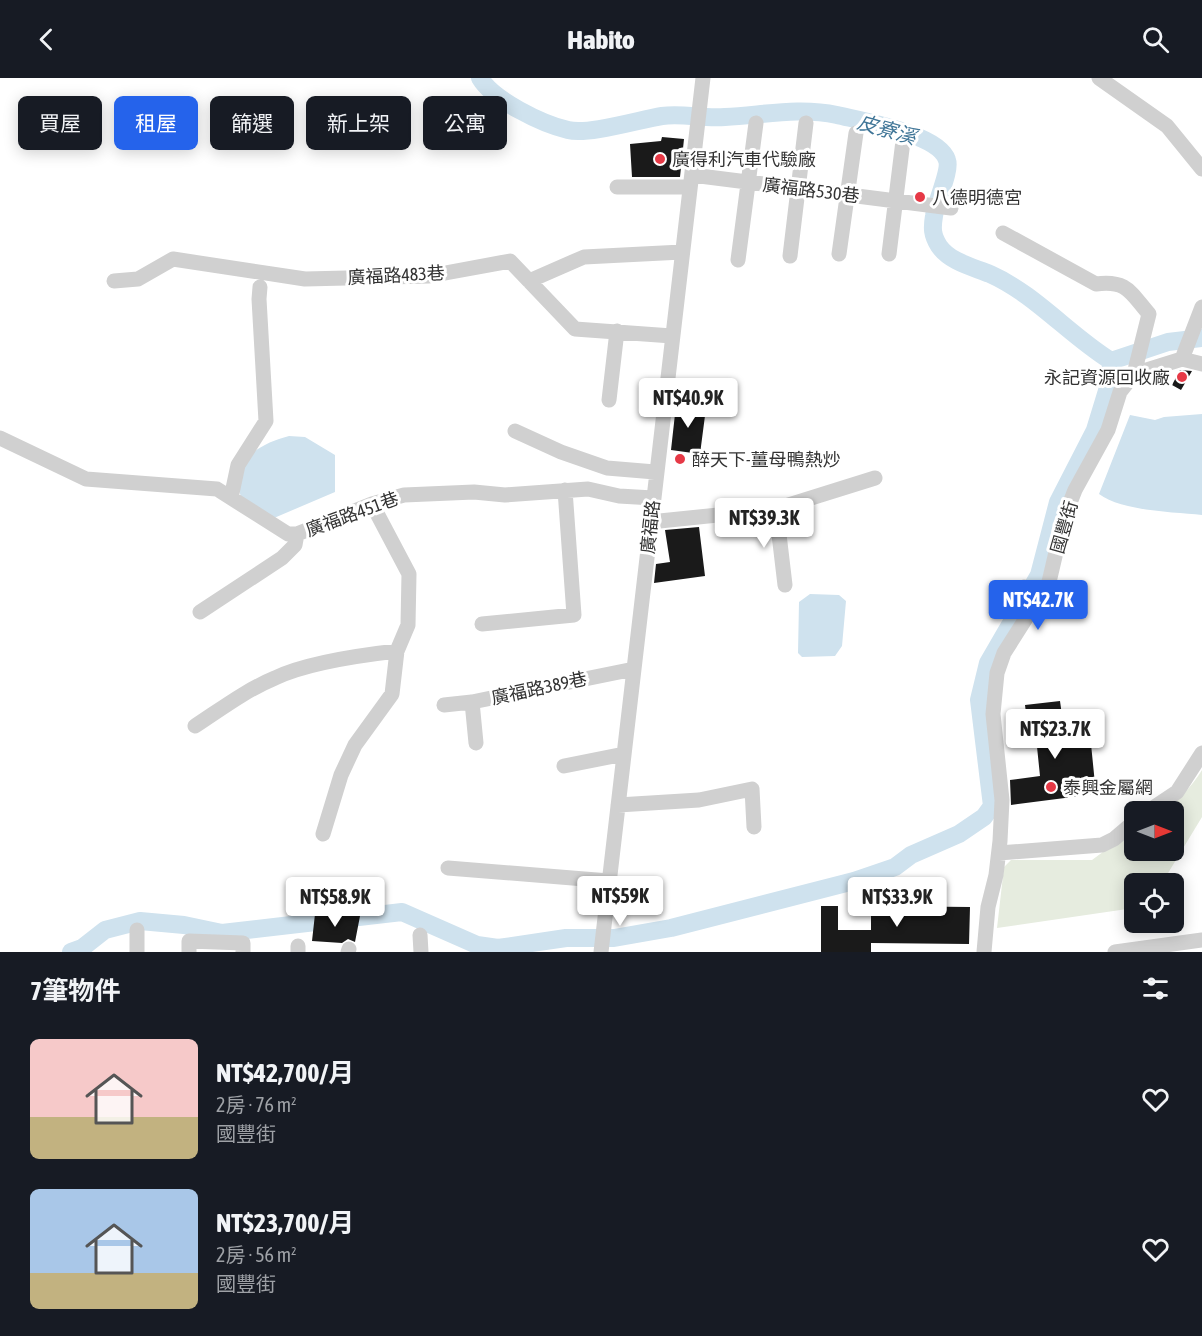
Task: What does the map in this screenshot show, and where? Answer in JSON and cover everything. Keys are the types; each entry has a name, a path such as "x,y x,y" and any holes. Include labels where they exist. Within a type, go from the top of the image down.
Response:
{"street":[{"name":"廣福路","path":"601,950 655,472 703,78"},
{"path":"1099,78 1167,126 1202,169"},
{"path":"738,260 756,123"},
{"path":"790,256 806,123"},
{"path":"839,254 856,133"},
{"path":"889,254 903,141"},
{"name":"廣福路530巷","path":"617,187 691,181 749,182 951,208"},
{"name":"國豐街","path":"984,952 988,907 999,853 1002,800 993,714 997,673 1004,653 1049,582 1064,519 1075,490 1108,429 1120,392 1134,372 1149,314 1124,285 1111,282 1096,285 1004,233"},
{"path":"529,281 584,257 682,252"},
{"name":"廣福路483巷","path":"114,281 138,279 173,259 305,279 429,276 510,261 575,329 672,336"},
{"path":"231,498 238,465 266,421 260,287"},
{"path":"1184,356 1201,314"},
{"path":"609,400 617,331"},
{"path":"1134,372 1184,356 1202,364"},
{"path":"515,431 561,453 607,468 655,472"},
{"name":"廣福路451巷","path":"0,438 86,479 217,489 288,534 297,534 372,504 404,495 474,492 505,495 588,489 619,496 653,498"},
{"path":"650,522 776,509 875,478"},
{"path":"482,624 574,615 565,490"},
{"path":"323,834 341,775 355,745 392,694 397,651 408,625 410,574 372,504"},
{"path":"776,509 785,585"},
{"path":"200,612 282,558 295,545 297,534"},
{"path":"1024,587 1041,597"},
{"path":"195,726 243,694 276,677 368,655 397,651"},
{"name":"廣福路389巷","path":"444,705 472,702 634,669"},
{"path":"472,702 476,743"},
{"path":"1164,801 1177,792 1202,753"},
{"path":"564,766 624,754"},
{"path":"618,806 699,800 752,789 754,827"},
{"path":"999,853 1102,845 1124,830"},
{"path":"448,868 609,881"},
{"path":"137,930 137,952"},
{"path":"420,936 421,952"},
{"path":"1115,952 1202,940"},
{"path":"189,946 243,947"}],"shaded area":[{"path":"1202,770 1202,817 1184,847 1184,801 1174,801 1193,783"},
{"path":"1124,836 1124,861 1175,861 1168,873 1124,873 1124,909 997,928 1004,867 1011,860 1092,860"}],"water":[{"path":"1202,414 1202,515 1134,507 1109,500 1099,494 1130,415 1155,420 1164,417"},
{"path":"289,436 305,437 335,455 335,492 274,518 243,503 239,490 239,478 242,467 255,451"},
{"path":"810,594 839,595 846,601 842,646 835,656 802,657 798,653 799,602"}],"building":[{"name":"廣得利汽車代驗廠","path":"662,137 684,139 680,177 632,177 630,144 661,141"},
{"name":"永記資源回收廠","path":"1180,370 1192,371 1181,390 1172,385"},
{"path":"676,405 706,408 700,454 671,450"},
{"path":"699,527 705,576 654,583 656,564 670,562 665,530"},
{"path":"1060,701 1065,737 1090,734 1096,794 1011,805 1010,780 1040,776 1036,737 1029,738 1025,705"},
{"path":"821,906 838,906 838,930 871,930 871,906 970,907 969,944 871,943 871,952 821,952"},
{"path":"315,914 360,916 355,942 348,939 342,943 312,941"}],"waterway":[{"name":"皮寮溪","path":"480,78 507,103 545,122 568,130 601,129 670,115 717,117 809,112 864,121 915,136 941,151 947,160 947,171 933,224 935,238 944,252 955,260 990,274 1022,292 1111,361"},
{"name":"皮寮溪","path":"1111,361 1168,342 1202,338"},
{"path":"71,952 82,948 105,930 140,921 184,925 222,933 402,912 477,945 498,948 566,938 614,938 671,928 854,881 895,867 911,855 959,834 984,817 992,806 979,700 988,663 1039,575 1058,502 1095,430 1110,381 1111,361"}],"place":[{"name":"廣得利汽車代驗廠","path":"660,159"},
{"name":"八德明德宮","path":"920,197"},
{"name":"永記資源回收廠","path":"1182,377"},
{"name":"醉天下-薑母鴨熱炒","path":"680,459"},
{"name":"泰興金屬網","path":"1051,787"}]}
